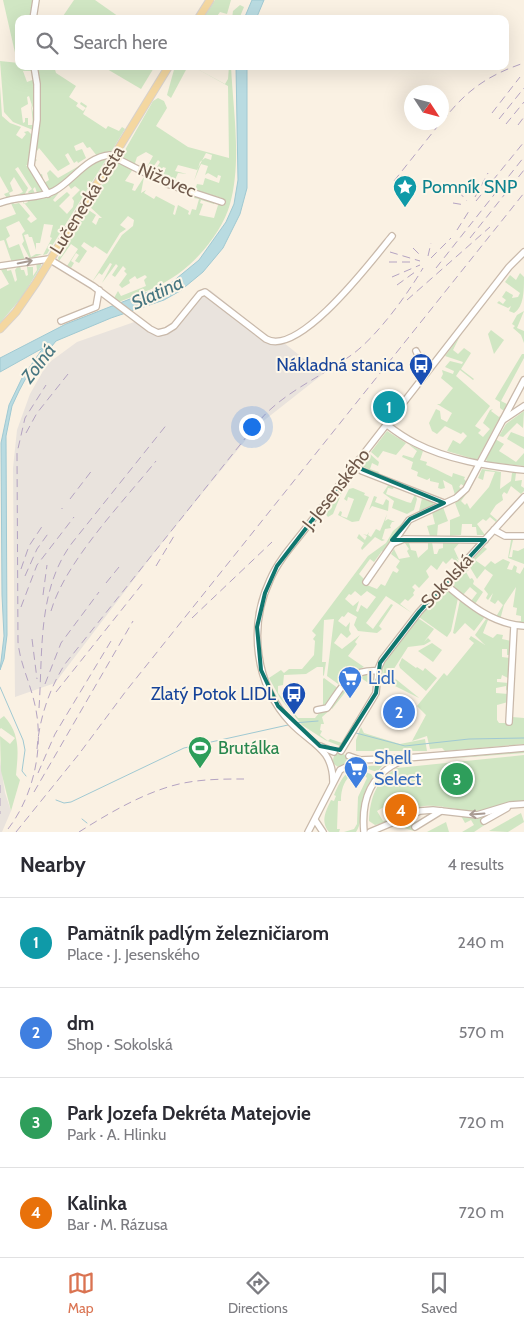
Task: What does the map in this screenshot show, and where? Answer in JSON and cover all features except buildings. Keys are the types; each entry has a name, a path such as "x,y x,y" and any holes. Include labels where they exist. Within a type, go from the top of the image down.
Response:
{"main road":[{"path":"201,15 210,0"},
{"name":"Lučenecká cesta","path":"0,329 24,301 167,70"}],"street":[{"path":"34,15 36,0"},
{"path":"35,70 37,120 31,166 48,194"},
{"path":"0,203 20,196 48,194 99,158 114,156"},
{"name":"Nižovec","path":"114,156 167,184 222,202"},
{"path":"0,266 36,260 50,260 99,290 154,332 166,331 175,325 200,294 205,292 268,340 282,341 329,310 392,236"},
{"name":"J. Jesenského","path":"333,767 320,746 290,722 272,696 261,670 257,632 261,606 270,580 281,561 430,367 513,262 524,252"},
{"path":"61,321 96,306 99,290"},
{"path":"416,351 418,357 430,367"},
{"path":"366,582 403,528 413,517 464,492 502,421 522,392 524,380"},
{"path":"502,421 524,406"},
{"path":"386,424 422,446 480,464 524,470"},
{"path":"354,466 444,503"},
{"name":"Sokolská","path":"342,752 376,693 380,663 409,624 524,497"},
{"path":"403,528 408,540"},
{"path":"494,530 505,536 524,536"},
{"path":"393,543 408,540 481,538 485,540"},
{"path":"445,584 487,616 514,626 524,626"},
{"path":"509,722 514,626"},
{"path":"318,710 327,708 354,673 364,670 378,671"},
{"name":"J. Jesenského","path":"320,746 342,752 360,760"},
{"path":"308,832 316,820 340,770 349,764 360,760 524,748"},
{"path":"330,760 342,752 349,764"},
{"path":"364,832 364,808 370,787 388,768 407,758"},
{"path":"333,782 333,767 340,770"},
{"path":"370,832 420,811 477,815 510,805 524,804"},
{"path":"484,821 510,805"},
{"path":"415,826 441,811"},
{"path":"316,820 323,832"}],"highlighted area":[{"path":"354,466 444,503 410,519 392,540 485,540 419,612 380,663 376,693 340,750 320,746 278,706 261,670 257,627 265,593 277,566"}],"shaded area":[{"path":"210,290 270,338 279,339 323,374 257,426 157,549 55,683 15,697 13,468 17,430 30,394 47,364 77,342 140,320 156,328 165,328 173,323 199,292"},
{"path":"0,760 5,793 11,811 2,832 0,832"}],"green space":[{"path":"3,0 34,0 31,15 15,15 15,53"},
{"path":"74,0 95,0 116,15 64,15"},
{"path":"215,0 231,0 227,14 220,12 218,15 206,15"},
{"path":"240,5 244,7 241,15 232,15 233,11"},
{"path":"0,61 15,63 15,70 32,70 34,78 32,71 23,71 27,82 35,79 35,115 29,96 27,97 28,104 21,108 23,123 25,118 28,118 28,125 33,125 31,104 35,120 33,130 13,122 4,112"},
{"path":"36,70 55,70 56,73 76,86 69,97 78,103 76,106 83,111 86,108 83,114 106,129 108,126 119,131 122,127 125,129 111,152 89,162 97,156 90,147 87,148 83,142 74,146 76,151 82,149 86,158 78,163 77,161 74,163 68,153 65,155 70,164 58,171 39,148 33,157 37,160 33,163 36,172 32,162 38,117"},
{"path":"109,70 153,70 141,89"},
{"path":"174,70 186,70 171,98 167,95"},
{"path":"199,70 225,84 228,79 229,70 231,70 236,153 234,188 227,214 216,234 202,252 186,268 164,283 119,302 114,298 118,291 121,296 146,286 144,280 147,277 145,275 137,279 135,276 129,280 130,283 122,288 119,285 127,274 124,271 126,269 123,266 115,277 112,275 118,266 116,264 102,283 112,264 110,263 102,275 99,273 92,282 122,235 133,226 134,220 128,216 120,225 126,229 120,233 107,254 95,246 93,248 84,242 81,246 87,251 79,263 75,261 79,255 76,253 71,261 74,263 71,268 67,266 78,249 71,244 59,261 58,258 87,209 96,215 92,222 96,225 99,218 102,218 89,206 117,161 133,169 125,181 134,184 132,190 135,191 144,177 141,193 146,190 144,193 154,199 156,196 175,206 173,214 175,215 178,205 189,211 188,214 190,215 192,209 196,210 199,199 194,198 195,195 215,201 214,204 201,200 200,203 203,204 199,215 214,218 219,202 223,201 222,198 195,190 197,184 203,185 205,178 219,183 221,176 218,175 217,178 208,173 205,175 208,166 201,164 194,181 198,168 197,170 178,165 175,171 187,174 178,173 175,180 180,182 179,185 155,176 161,178 166,168 163,167 161,171 154,172 160,162 158,160 151,170 143,168 147,167 153,156 146,152 137,157 135,163 137,166 121,157 153,101 158,98 164,101 167,108 156,126 188,147 229,158 228,86","holes":["206,153 212,155 211,160 205,158 202,160"]},
{"path":"0,86 2,116 10,123 21,127 16,135 22,139 26,134 24,132 28,131 32,135 29,165 26,165 44,189 42,192 37,193 35,187 33,189 35,194 29,194 28,192 32,189 18,167 15,169 28,188 25,194 17,195 23,192 14,177 10,183 13,191 9,193 11,197 7,198 4,194 9,192 0,176"},
{"path":"81,102 87,106 86,108 80,104"},
{"path":"102,158 107,158 47,254 43,255 52,238 50,237 53,225 44,224 40,243 36,243 36,250 32,237 29,237 28,234 24,235 31,257 36,254 42,254 30,259 22,244 24,241 22,234 25,231 19,221 6,227 10,236 6,239 9,248 19,244 25,260 12,263 4,240 0,241 0,220 16,214 10,201 21,199 12,201 14,204 19,203 30,216 27,219 31,223 37,219 25,204 28,202 27,199 49,195 51,197 61,190 53,200 55,202 67,192 70,195 59,206 67,214 73,207 74,201 72,198 80,190 75,186 71,189 67,183 83,169"},
{"path":"86,162 59,186 49,191 44,183 49,180 47,173 50,170 58,178"},
{"path":"36,262 41,263 41,266 22,297 0,323 0,289 9,284 0,268 7,267 7,271 11,270 15,282 17,280 15,270 18,266 20,266 21,270 24,270 26,276 28,275 27,267 33,267 33,276 37,270"},
{"path":"520,273 524,277 523,298 520,307 514,313 509,311 511,306 508,308 497,303 499,301 503,304 506,300 502,297 506,291 513,295 512,298 518,297 520,293 505,282 510,275 516,280"},
{"path":"524,311 517,328 524,331 524,343 521,335 513,328 515,326 512,324 517,315"},
{"path":"491,330 504,340 494,354 488,334"},
{"path":"460,336 453,350 458,354 464,348 471,353 461,369 474,379 460,370 456,376 490,406 475,426 481,430 478,433 483,437 490,429 483,423 490,410 493,409 491,411 499,417 501,415 477,460 447,451 453,440 460,444 467,436 463,432 461,434 445,426 437,434 432,431 429,423 436,409 440,411 441,419 447,422 452,413 437,404 440,404 453,388 441,378 442,370 453,374 454,371 445,367 450,361 462,364 463,362 445,356"},
{"path":"522,354 524,354 524,358 501,401 507,404 504,411 500,408 500,402 495,399"},
{"path":"386,404 390,405 391,409 382,418 379,412"},
{"path":"524,411 523,428 517,423 503,437 499,436 506,424"},
{"path":"387,431 406,443 396,455 383,451 378,458 371,452"},
{"path":"511,432 524,437 524,449 507,439"},
{"path":"495,439 504,444 499,451 516,462 524,453 524,466 487,462 486,459"},
{"path":"408,444 423,451 420,460 427,462 426,465 452,477 453,473 465,477 464,479 467,482 464,486 461,484 459,487 462,489 455,495 452,485 443,480 445,488 441,489 438,488 439,483 430,481 430,478 427,480 417,476 418,472 411,469 413,462 402,457 403,455 413,458 417,451"},
{"path":"370,454 379,462 378,466 372,463 370,469 379,472 378,474 362,466"},
{"path":"482,469 501,472 500,489 511,481 512,473 516,473 515,481 522,480 521,486 524,488 524,491 521,494 511,486 507,494 504,492 502,495 503,500 496,505 490,514 497,520 496,522 490,517 486,521 483,519 477,524 485,535 477,535 476,527 472,527 472,524 462,524 461,535 450,536 450,520 460,516 455,503 467,493 461,501 465,505 467,503 470,509 489,487 495,472 485,471 483,480 478,478"},
{"path":"389,484 394,486 393,489 388,488 386,494 411,503 415,494 417,499 414,510 407,514 392,508 394,501 383,493"},
{"path":"345,485 333,514 328,517 324,512"},
{"path":"353,488 365,493 364,495 369,497 359,521 352,522 338,515 340,511 342,512 341,516 347,518 354,499 348,497 347,501 344,499 349,489"},
{"path":"374,496 377,497 375,502 383,505 386,499 389,501 388,511 372,506 369,510"},
{"path":"422,498 433,502 434,505 419,511"},
{"path":"443,507 448,521 438,525 437,536 430,536 427,526 435,524 432,512"},
{"path":"387,514 385,521 388,519 395,522 392,522 391,528 385,529 382,539 385,540 382,541 375,537 362,550 361,548 364,543 357,538 359,534 365,540 367,536 363,534 367,535 369,532 368,535 371,537 376,529 380,531"},
{"path":"406,520 384,552 382,551 374,562 370,559 359,574 364,579 362,583 377,589 381,584 385,586 393,571 397,573 399,570 396,567 400,561 391,554 394,549 399,559 410,557 407,551 409,549 405,543 409,543 411,550 416,551 418,558 428,549 428,542 432,542 434,554 437,554 439,549 443,548 443,541 461,541 454,549 459,562 458,564 452,558 446,564 443,561 437,570 431,565 426,571 429,577 419,588 415,584 412,587 415,590 414,595 408,601 405,599 400,604 412,613 386,596 366,623 373,629 391,604 393,605 379,626 382,629 377,633 358,631 354,625 357,617 348,612 344,617 342,616 338,621 346,627 350,622 349,630 351,634 347,638 341,633 334,643 342,649 360,635 355,642 357,644 348,656 364,667 350,673 341,686 327,676 334,619 324,620 322,662 326,662 324,675 323,667 317,667 306,674 284,675 283,685 278,686 278,693 298,718 315,718 320,712 330,710 322,717 324,724 321,724 320,730 322,731 320,735 328,741 330,739 342,743 354,724 352,723 355,723 341,745 340,746 325,740 302,725 280,698 269,678 281,670 284,673 289,669 302,669 314,655 315,641 313,639 316,635 312,631 368,556 386,543 393,531","holes":["355,591 361,596 367,591 376,597 367,609 361,605 358,612 356,611 359,601 353,606 345,599"]},
{"path":"511,540 513,540 509,557 512,557 513,550 518,551 524,548 524,564 508,558"},
{"path":"484,547 487,549 475,560 485,567 491,561 495,564 503,559 510,562 507,569 512,570 514,565 517,567 516,572 520,574 524,567 524,623 514,622 521,621 521,616 516,615 517,608 513,607 516,587 504,605 500,620 491,614 497,615 503,605 498,600 495,604 490,601 493,593 488,600 486,598 488,594 484,589 493,575 485,569 477,579 468,564"},
{"path":"466,566 469,570 466,572 470,579 472,578 474,581 473,584 483,592 475,604 471,601 477,593 470,587 463,595 452,585"},
{"path":"447,589 458,598 451,631 447,637 419,617"},
{"path":"460,600 489,619 483,616 484,618 474,631 465,623 455,634 453,633"},
{"path":"418,618 434,629 424,642 428,638 431,641 424,645 408,647 388,678 383,678 384,664 382,678 380,678 382,665"},
{"path":"486,619 488,620 483,633 493,638 497,634 503,635 502,639 511,641 510,655 507,655 507,649 502,649 502,657 510,658 508,678 502,675 501,679 497,679 497,682 509,683 508,691 506,686 496,688 496,693 508,694 508,702 497,705 497,720 499,723 511,723 512,717 524,718 524,744 445,751 442,748 430,749 427,736 412,741 426,715 417,706 444,673 447,676 474,643 469,639 471,636 485,645 475,635"},
{"path":"432,643 442,650 433,662 418,651"},
{"path":"402,658 416,668 423,671 425,668 437,678 426,691 400,668 399,665"},
{"path":"368,672 374,678 375,683 373,686 358,676 332,709 330,707 357,674"},
{"path":"392,676 419,698 393,685 389,680"},
{"path":"323,679 339,689 323,709"},
{"path":"4,716 16,737 18,752 16,775 20,780 11,811 1,771 0,736 10,744 15,738 0,729 0,719"},
{"path":"361,727 364,733 400,744 425,739 427,751 356,751 356,740"},
{"path":"524,751 524,753 445,759"},
{"path":"340,753 345,755 347,760 345,765 340,767 335,765 333,760 335,755"},
{"path":"524,755 524,801 511,802 480,811 423,806 408,813 407,811 412,808 409,803 402,806 397,799 377,811 383,821 387,820 388,822 375,825 369,821 373,797 379,784 397,768"},
{"path":"383,765 377,772 365,768 354,772 350,776 342,789 341,801 338,801 337,829 340,829 339,832 329,832 324,820 327,808 331,800 334,801 338,785 347,773 365,766"},
{"path":"365,772 373,777 365,792 359,826 356,832 344,832 354,829 357,824 358,797 367,778 363,774"},
{"path":"521,813 524,822 508,832 489,831"},
{"path":"460,814 485,815 489,822 474,832 462,832 474,825 471,820 465,823"},
{"path":"406,819 407,822 414,819 419,828 414,831 404,828 401,822"},
{"path":"446,822 449,832 427,832"}],"water":[{"path":"252,0 264,0 258,15 246,15"},
{"path":"236,70 247,70 247,188 240,214 223,248 203,272 180,291 164,300 111,318 56,341 26,378 12,406 6,436 7,635 4,659 0,670 4,636 1,443 9,405 22,378 43,348 0,372 0,358 66,324 171,283 199,260 226,222 234,204 238,180"}],"waterway":[{"path":"0,687 23,740 25,750 22,771 26,776"},
{"path":"294,723 318,721"},
{"path":"56,800 64,803 71,802 184,748 288,725"},
{"path":"356,733 405,746 469,739 524,738"},
{"path":"82,819 87,823"}],"railway":[{"path":"509,69 524,63"},
{"path":"449,113 459,101 478,85 506,70"},
{"path":"492,113 520,77"},
{"path":"499,119 524,88"},
{"path":"506,124 524,102"},
{"path":"518,125 524,117"},
{"path":"394,181 435,130"},
{"path":"476,201 524,142"},
{"path":"436,268 524,157"},
{"path":"470,238 524,170"},
{"path":"475,197 488,173"},
{"path":"458,191 467,201"},
{"path":"16,832 79,754 126,691 524,193"},
{"path":"453,203 465,205"},
{"path":"457,230 469,211"},
{"path":"407,300 490,227"},
{"path":"431,258 451,238"},
{"path":"428,256 431,243"},
{"path":"413,248 422,257"},
{"path":"390,252 420,261"},
{"path":"389,262 411,262"},
{"path":"392,277 420,265"},
{"path":"37,749 46,705 54,684 65,664 259,421 291,393 360,348 390,315 423,268"},
{"path":"397,285 415,272"},
{"path":"26,433 37,413 68,374"},
{"path":"8,829 25,800 31,784 38,751 37,717 18,642 17,453 25,418 46,385"},
{"path":"39,708 42,644 47,601 61,561 72,543 168,423"},
{"path":"51,611 58,592 82,553 96,533 156,461"},
{"path":"70,499 93,469"},
{"path":"21,607 37,565 74,517"},
{"path":"21,569 29,546 43,525"},
{"path":"25,576 37,549 50,531"},
{"path":"156,566 174,536"},
{"path":"192,618 272,542"},
{"path":"43,595 47,565"},
{"path":"106,583 119,567"},
{"path":"56,692 143,583"},
{"path":"45,684 61,643 99,592"},
{"path":"34,792 133,621"},
{"path":"32,639 37,679"},
{"path":"38,773 55,734 111,641"},
{"path":"79,832 153,792 195,781 244,779"},
{"path":"0,785 0,814"}],"place":[{"name":"Pomník SNP","path":"405,208"},
{"name":"Nákladná stanica","path":"421,386"},
{"name":"Pamätník padlým železničiarom","path":"389,407"},
{"name":"Lidl","path":"350,699"},
{"name":"dm","path":"399,712"},
{"name":"Zlatý Potok LIDL","path":"294,715"},
{"name":"Brutálka","path":"200,769"},
{"name":"Park Jozefa Dekréta Matejovie","path":"457,779"},
{"name":"Shell Select","path":"356,789"},
{"name":"Kalinka","path":"401,810"}],"water label":[{"name":"Slatina","path":"157,292"},
{"name":"Zolná","path":"38,363"}]}
